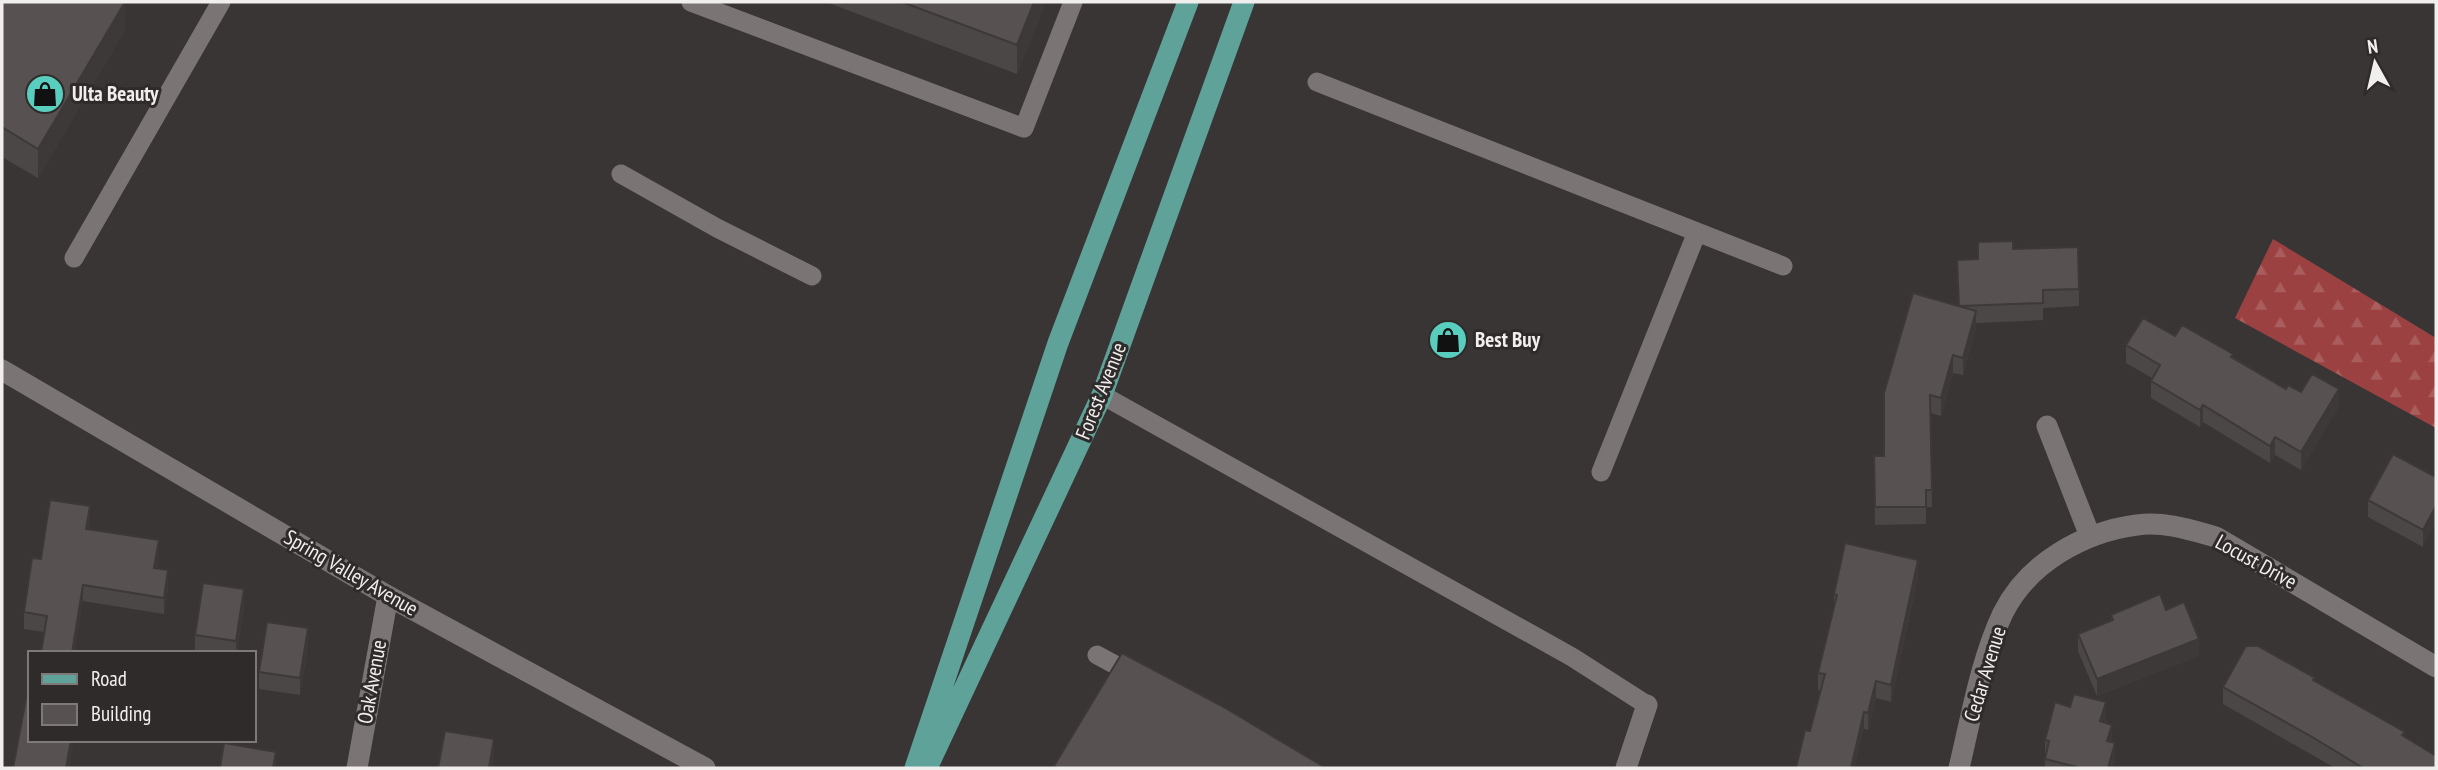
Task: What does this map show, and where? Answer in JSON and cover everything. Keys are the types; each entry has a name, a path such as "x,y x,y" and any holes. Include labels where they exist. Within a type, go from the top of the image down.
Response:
{"main road":[{"path":"915,768 1058,343 1188,2"},
{"name":"Forest Avenue","path":"928,768 1102,395 1244,2"}],"street":[{"name":"Spring Valley Avenue","path":"2,370 388,596 705,768"},
{"path":"2047,426 2090,536"},
{"name":"Locust Drive","path":"2090,536 2139,524 2180,527 2216,537 2436,667"},
{"name":"Cedar Avenue","path":"1959,768 1989,650 2004,612 2028,578 2057,554 2090,536"},
{"name":"Oak Avenue","path":"357,768 388,596"},
{"path":"1626,768 1647,705"}],"lane":[{"path":"74,258 221,2"},
{"path":"691,2 1024,128 1073,2"},
{"path":"1317,82 1783,266"},
{"path":"621,174 717,228 812,276"},
{"path":"1601,472 1697,232"},
{"path":"1102,395 1572,657 1647,705"},
{"path":"1097,655 1153,684"}],"green space":[{"path":"2273,239 2436,338 2436,428 2235,318"}],"building":[{"name":"Ulta Beauty","path":"2,2 125,2 38,149 2,127"},
{"path":"902,2 1034,2 1017,45"},
{"path":"2013,241 2013,249 2078,247 2079,289 2043,290 2043,303 1959,306 1957,260 1978,259 1978,242"},
{"path":"1913,293 1976,311 1963,358 1953,355 1941,398 1930,395 1932,490 1926,490 1926,507 1875,507 1874,456 1884,456 1884,393"},
{"path":"2143,318 2175,336 2182,325 2286,389 2288,385 2301,392 2312,374 2339,389 2301,452 2275,437 2270,446 2203,405 2200,410 2151,381 2160,365 2126,345"},
{"path":"2393,454 2436,477 2436,506 2423,530 2368,500"},
{"path":"50,500 90,506 86,529 159,540 154,568 168,570 164,598 83,585 72,651 41,651 47,616 24,612 32,558 41,559"},
{"path":"1845,543 1918,560 1891,685 1876,681 1868,713 1864,712 1851,768 1796,768 1805,730 1810,731 1825,674 1818,673 1837,595 1834,594"},
{"path":"203,583 244,589 236,641 195,635"},
{"path":"2160,594 2166,610 2184,602 2199,639 2097,679 2078,634 2113,620 2111,615"},
{"path":"267,622 308,628 300,678 259,672"},
{"path":"2246,646 2258,646 2405,732 2402,735 2436,756 2436,768 2363,768 2223,687"},
{"path":"1122,653 1220,705 1326,768 1054,766"},
{"path":"28,688 28,742 71,742 66,768 13,768"},
{"path":"2074,694 2106,702 2100,721 2112,725 2107,741 2115,743 2108,768 2081,768 2045,759 2049,741 2045,740 2055,702 2070,707"},
{"path":"445,731 494,739 489,768 438,768"},
{"path":"224,743 276,752 273,768 220,768"}],"place":[{"name":"Ulta Beauty","path":"45,94"},
{"name":"Best Buy","path":"1448,340"}]}
